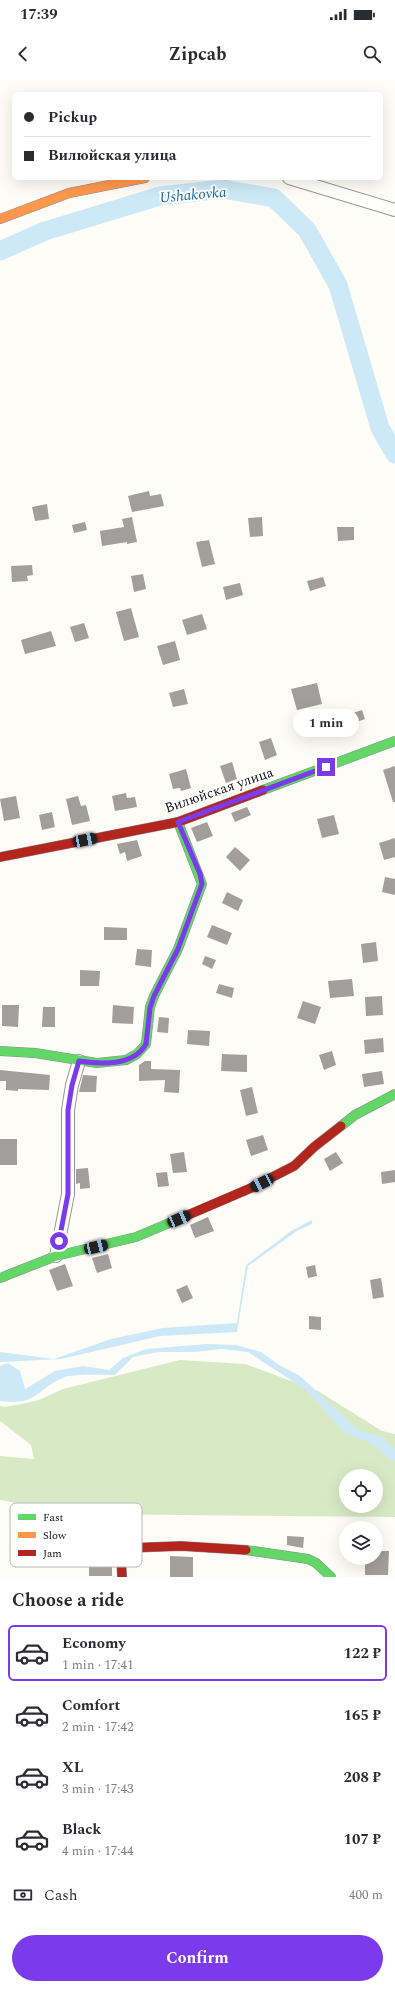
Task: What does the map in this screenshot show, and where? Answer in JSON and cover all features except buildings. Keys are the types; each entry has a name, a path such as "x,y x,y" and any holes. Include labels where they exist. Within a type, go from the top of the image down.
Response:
{"street":[{"path":"0,219 69,193 135,180"},
{"path":"296,180 395,210"},
{"name":"Вилюйская улица","path":"0,857 178,822 395,741"},
{"path":"0,1050 32,1053 79,1061 110,1063 127,1059 138,1054 146,1044 150,1008 154,996 178,949 202,884 200,874 178,822"},
{"path":"56,1256 68,1194 68,1110 72,1085 79,1061"},
{"path":"0,1278 56,1256 136,1237 251,1188 294,1166 314,1147 355,1115 395,1094"},
{"path":"142,1547 243,1549 309,1559 321,1565 326,1574 331,1577"},
{"path":"122,1567 122,1577"}],"green space":[{"path":"180,1360 245,1364 318,1391 382,1431 395,1434 395,1517 142,1515 142,1503 17,1503 0,1500 0,1456 34,1459 31,1445 0,1421 0,1406 4,1407 39,1400 63,1389"}],"water":[{"path":"312,1220 312,1224 297,1231 248,1266 237,1332 160,1336 61,1359 0,1362 0,1352 54,1359 111,1339 163,1328 237,1323 246,1265 291,1231"},
{"path":"207,1344 236,1345 261,1352 279,1365 300,1376 358,1430 382,1437 395,1449 395,1460 391,1460 373,1444 346,1434 306,1390 248,1352 221,1349 194,1352 158,1352 133,1357 115,1375 69,1376 55,1382 30,1399 13,1402 0,1401 0,1366 8,1363 20,1371 25,1389 55,1371 83,1366 109,1370 123,1358 146,1349"}],"waterway":[{"name":"Ushakovka","path":"0,251 45,231 160,196 223,189 274,198 307,230 338,285 380,428 395,454"}],"traffic: fast":[{"path":"263,790 395,741"},
{"path":"0,1051 35,1053 97,1063 126,1060 137,1054 146,1044 150,1007 178,949 202,884 178,822"},
{"path":"341,1126 355,1115 395,1094"},
{"path":"0,1278 56,1256 136,1237 174,1221"},
{"path":"246,1550 308,1559 316,1563 331,1577"}],"traffic: slow":[{"path":"0,219 69,193 135,180"}],"traffic: jam":[{"path":"0,857 178,822 263,790"},
{"path":"174,1221 251,1188 294,1166 314,1147 341,1126"},
{"path":"142,1547 181,1546 246,1550"},
{"path":"122,1567 122,1577"}],"route":[{"path":"59,1241 68,1194 68,1110 72,1085 79,1061 110,1063 127,1059 138,1054 144,1049 146,1044 150,1008 154,996 178,949 202,884 200,874 178,822 326,767"}]}
